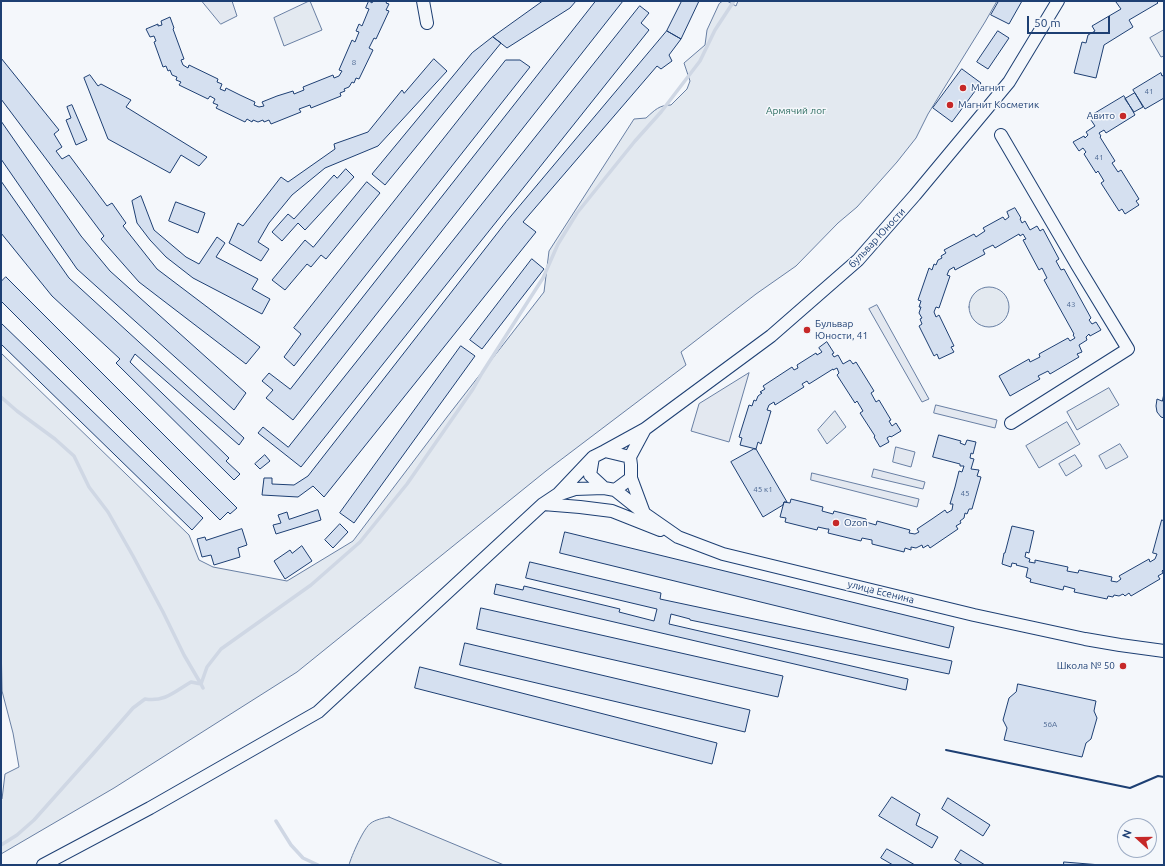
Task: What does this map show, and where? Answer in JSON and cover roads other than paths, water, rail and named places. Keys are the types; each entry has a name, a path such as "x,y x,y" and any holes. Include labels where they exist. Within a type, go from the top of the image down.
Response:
{"street":[{"path":"422,1 428,23"},
{"name":"бульвар Юности","path":"605,451 645,429 771,336 858,260 915,195 1009,82 1058,1"},
{"path":"1001,134 1128,349 1011,423"},
{"path":"645,429 630,457 631,478 645,514"},
{"path":"43,865 150,808 318,712 543,504 558,494 593,457 605,451 630,457"},
{"path":"593,457 590,475 609,489"},
{"path":"558,494 575,489 609,489 631,478"},
{"name":"улица Есенина","path":"609,489 678,537 723,554 974,615 1085,639 1164,651"},
{"path":"543,504 612,512 678,537"}],"waterway":[{"path":"203,688 201,684 207,667 221,649 311,585 360,542 407,484 473,389 543,278 558,244 577,213 635,141 661,112 700,61 715,30 734,1"},
{"path":"1,397 17,411 55,439 74,456 89,487 108,512 133,556 184,655 201,684"},
{"path":"1,845 17,835 34,820 133,708 145,699 152,700 164,698 191,682 201,684"},
{"path":"276,821 291,845 303,858 318,865"}],"place":[{"name":"Магнит","path":"963,88"},
{"name":"Магнит Косметик","path":"950,105"},
{"name":"Авито","path":"1123,116"},
{"name":"Бульвар Юности, 41","path":"807,330"},
{"name":"Ozon","path":"836,523"},
{"name":"Школа № 50","path":"1123,666"}],"park label":[{"name":"Армячий лог","path":"796,111"}]}
